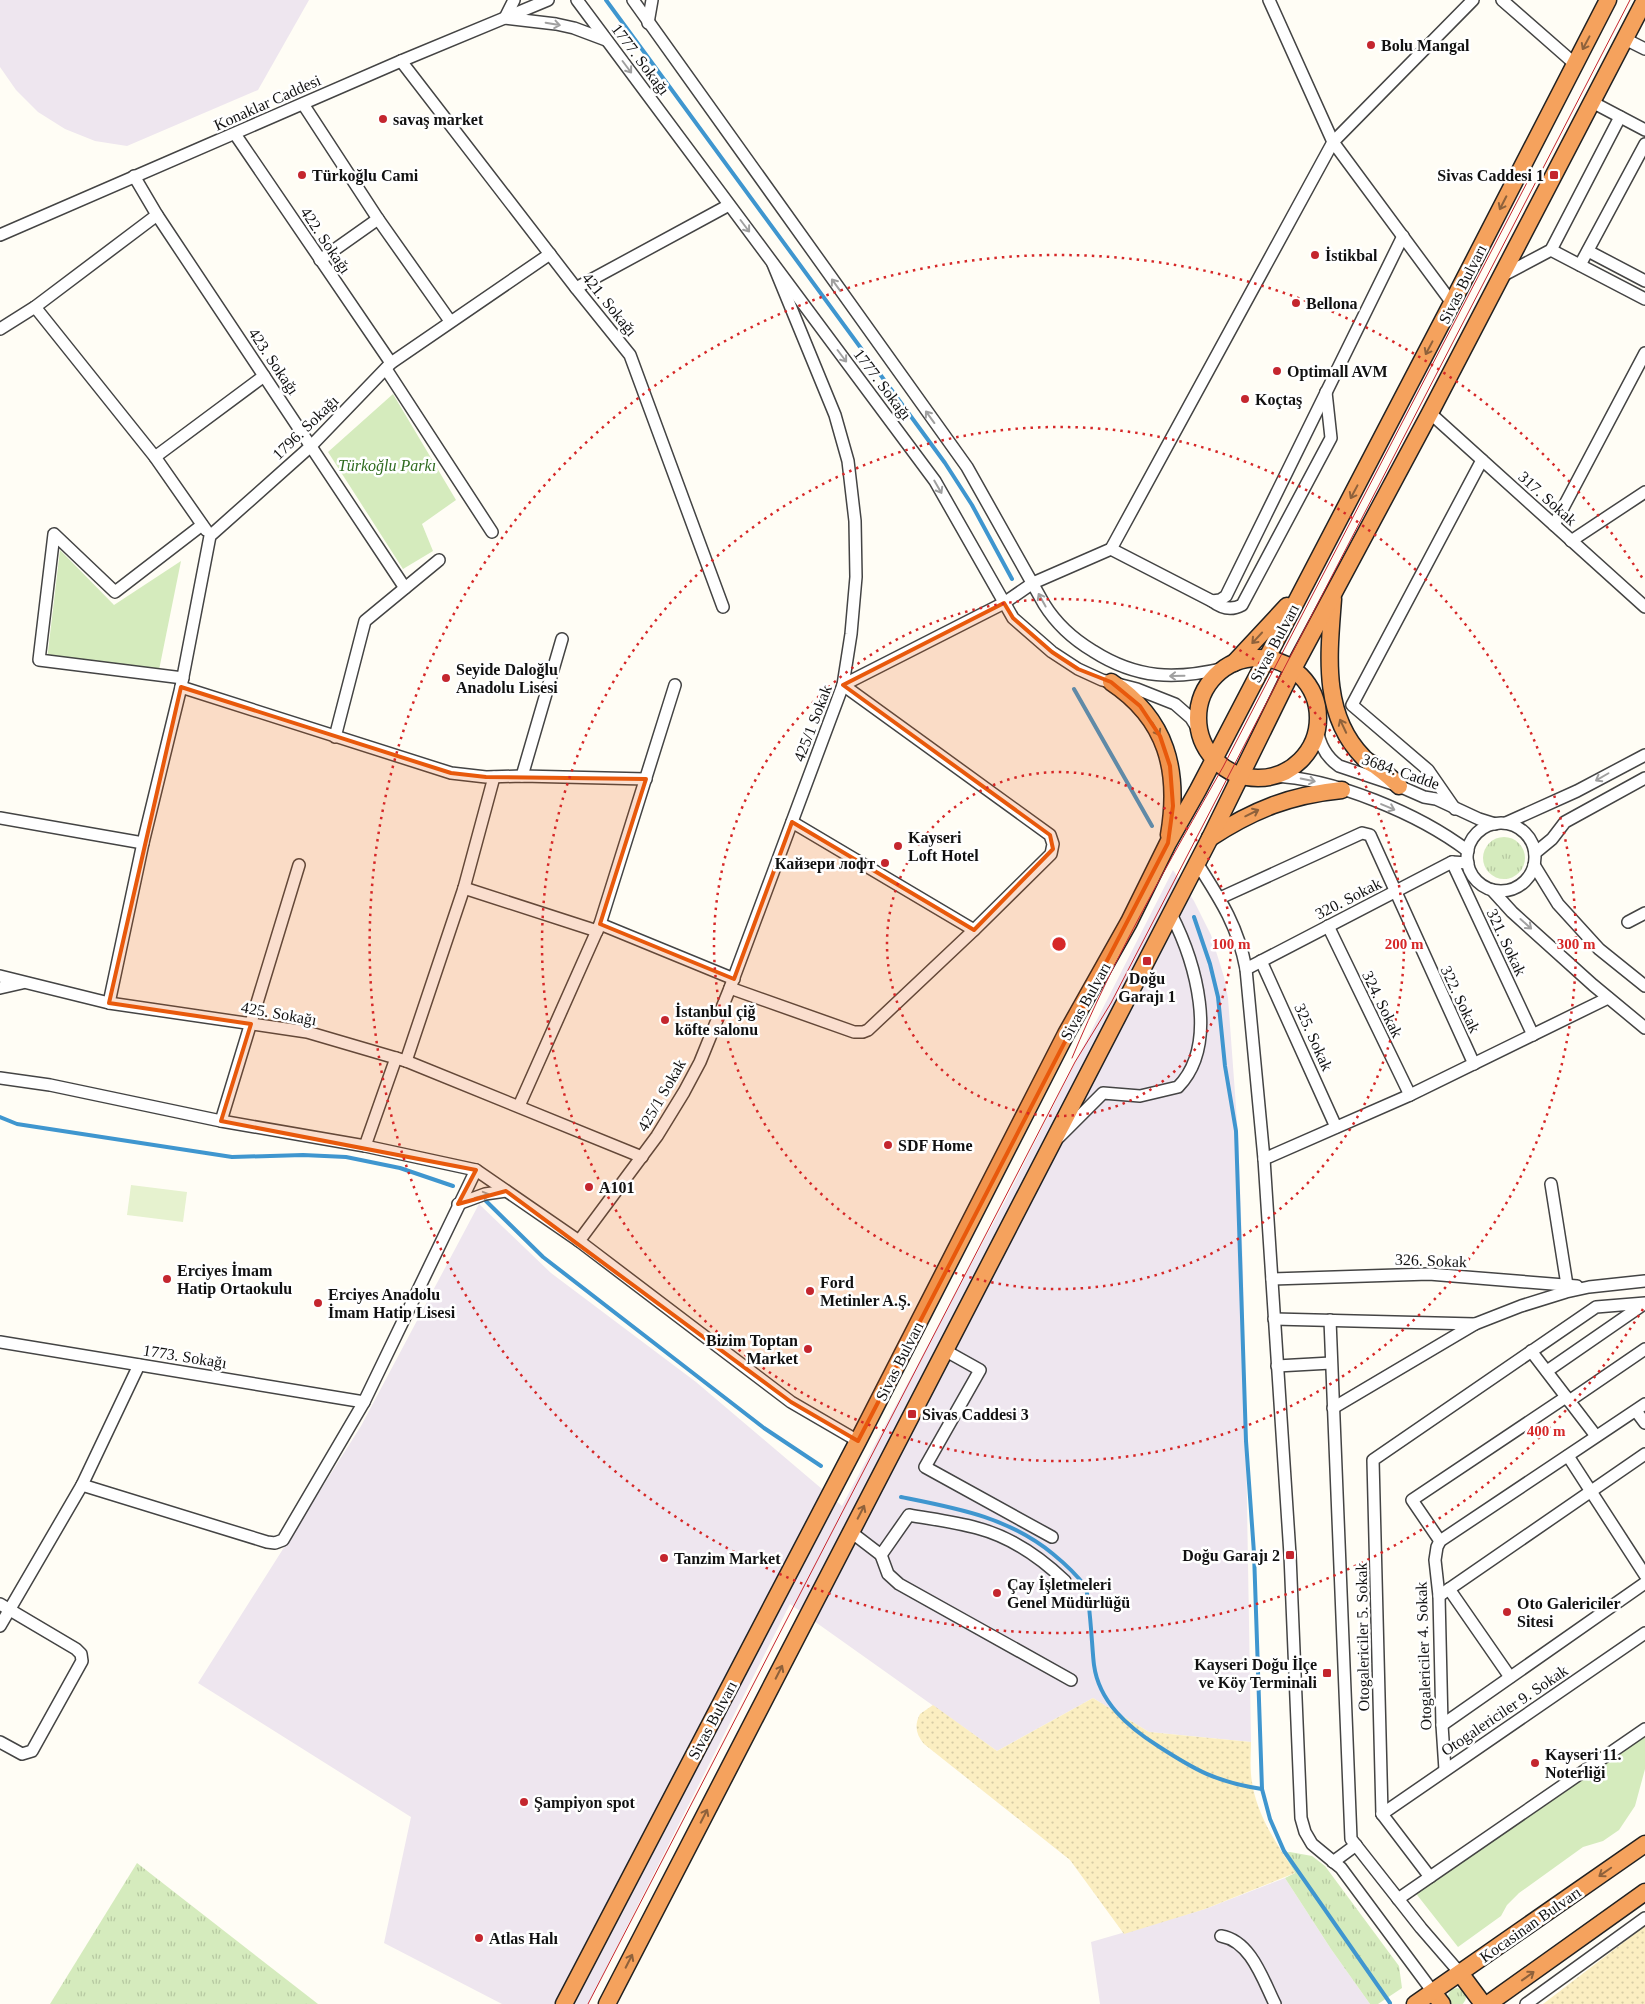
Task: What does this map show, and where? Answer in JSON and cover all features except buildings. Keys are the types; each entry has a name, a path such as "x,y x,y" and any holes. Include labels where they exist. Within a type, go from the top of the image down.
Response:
{"highway":[{"name":"Sivas Bulvarı","path":"564,2004 858,1441 1066,1034 1129,922 1168,843 1452,304 1608,0"},
{"name":"Sivas Bulvarı","path":"607,2004 1171,914 1293,669 1430,413 1645,0"},
{"path":"1230,665 1244,659 1266,659 1285,664 1304,680 1313,694 1318,714 1312,744 1299,761 1282,772 1272,776 1251,777 1241,775 1223,766 1207,750 1199,731 1198,711 1202,696 1210,682 1230,665 1302,590"},
{"path":"1334,593 1329,666 1331,688 1338,715 1351,742 1364,759 1390,776 1399,786"},
{"path":"1111,682 1140,706 1155,725 1165,746 1173,791 1168,843"},
{"path":"1210,838 1237,821 1268,806 1302,795 1342,790"},
{"name":"Kocasinan Bulvarı","path":"1415,2004 1438,1998 1460,1973 1645,1844"},
{"path":"1488,2004 1645,1892"},
{"path":"1460,1973 1484,2004"}],"street":[{"path":"514,0 505,18 556,24 608,41"},
{"name":"Konaklar Caddesi","path":"0,235 401,61 548,0"},
{"name":"1777. Sokağı","path":"577,0 935,481 1013,618 1052,652 1078,669 1175,704 1191,718 1199,731"},
{"name":"1777. Sokağı","path":"633,0 967,467 1051,615 1059,625 1077,641 1114,664 1134,671 1165,676 1195,675 1230,665"},
{"path":"648,23 652,0"},
{"path":"1270,0 1332,142 1452,304"},
{"path":"1326,392 1331,438 1242,605 1229,608 1220,606 1111,549 1332,142 1472,0"},
{"path":"1502,0 1575,64"},
{"path":"1624,39 1645,49"},
{"name":"421. Sokağı","path":"401,61 630,355 723,606"},
{"path":"1592,102 1645,130"},
{"path":"303,104 378,219 450,321"},
{"path":"1501,277 1551,250 1620,117"},
{"name":"422. Sokağı","path":"235,134 320,260 492,532"},
{"path":"1580,265 1645,144"},
{"name":"423. Sokağı","path":"134,176 157,215 405,588"},
{"path":"576,288 729,205"},
{"path":"0,329 35,306 157,215"},
{"path":"320,260 378,219"},
{"path":"1212,601 1220,600 1226,596 1403,236"},
{"path":"1551,250 1645,300"},
{"path":"1588,251 1645,280"},
{"name":"1796. Sokağı","path":"210,536 311,446 388,366 450,321 550,254"},
{"path":"464,888 599,928 732,984 854,1032 863,1032 872,1027 1051,854 1053,849 1050,835 843,685 856,577 855,521 848,461 835,415 773,264"},
{"path":"35,306 155,457 210,536 182,682 143,843 109,1003"},
{"path":"1554,525 1645,354"},
{"path":"155,457 264,376"},
{"name":"317. Sokak","path":"1430,413 1645,608"},
{"path":"1455,809 1428,770 1352,705 1482,460"},
{"path":"1571,540 1645,492"},
{"path":"202,525 114,592 54,534 39,660 182,682 335,737 443,771 468,776 646,779"},
{"name":"425/1 Sokak","path":"579,1241 642,1157 684,1092 714,1032 843,685 1004,603 1033,583 1111,549"},
{"path":"335,737 365,621 439,560"},
{"path":"522,776 562,640"},
{"path":"519,1106 599,928 675,685"},
{"name":"3684. Cadde","path":"1316,728 1324,750 1334,763 1424,797 1436,799 1455,809 1501,824"},
{"path":"1468,857 1475,835 1484,828 1501,824 1577,791 1645,755"},
{"path":"1272,776 1310,780 1386,805 1415,819 1451,838 1468,857 1473,877 1481,885 1492,890 1502,891 1513,889 1523,883 1530,875 1535,859 1565,822 1645,778"},
{"path":"365,1146 401,1060 464,888 494,777"},
{"path":"0,818 143,843"},
{"path":"792,822 974,930"},
{"path":"1501,824 1517,827 1526,834 1532,843 1535,859 1558,904 1593,943 1645,986"},
{"name":"322. Sokak","path":"1220,898 1365,833 1370,835 1394,892 1474,1064"},
{"path":"1452,862 1468,857"},
{"name":"320. Sokak","path":"1246,969 1452,862"},
{"name":"321. Sokak","path":"1452,862 1533,1035"},
{"path":"1197,863 1220,898 1238,935 1246,969 1264,1158 1290,1555 1301,1818 1305,1832 1312,1844 1341,1868 1438,1998"},
{"path":"222,1121 299,865"},
{"path":"1492,890 1512,912 1608,998 1645,1028"},
{"path":"1628,922 1645,913"},
{"path":"1052,1144 1103,1093 1140,1096 1178,1087 1193,1067 1198,1052 1200,1029 1196,981 1187,948 1171,914"},
{"name":"324. Sokak","path":"1328,926 1410,1095"},
{"name":"325. Sokak","path":"1262,961 1336,1127"},
{"name":"425. Sokağı","path":"0,976 109,1003 307,1032 401,1060 642,1157"},
{"name":"425. Sokağı","path":"0,988 26,982"},
{"path":"1264,1158 1410,1095 1608,998"},
{"path":"0,1078 50,1085 222,1121 365,1146 476,1170 579,1241 791,1402 858,1441"},
{"path":"82,1485 267,1542 279,1542 286,1537 364,1402 476,1170"},
{"path":"1552,1184 1567,1285"},
{"path":"458,1204 486,1194 506,1191"},
{"name":"326. Sokak","path":"1272,1279 1429,1274 1589,1287"},
{"path":"1333,1408 1475,1324 1528,1303 1589,1287 1645,1281"},
{"path":"1547,1371 1645,1303 1596,1306 1532,1351 1547,1371 1568,1399 1596,1436"},
{"path":"1274,1319 1475,1324"},
{"path":"1330,1320 1351,1838 1398,1899 1460,1973"},
{"name":"1773. Sokağı","path":"0,1342 364,1402"},
{"path":"1645,1349 1412,1500 1440,1542 1640,1407 1645,1423"},
{"path":"946,1351 980,1370 925,1467 1052,1537"},
{"name":"Otogalericiler 5. Sokak","path":"1382,1814 1374,1460 1532,1351"},
{"path":"1277,1366 1332,1363"},
{"path":"0,1626 5,1607 82,1485 139,1365"},
{"path":"1510,1677 1444,1592 1645,1454"},
{"path":"1568,1456 1645,1575"},
{"path":"1065,1581 1028,1551 994,1534 976,1528 909,1515 882,1555 882,1562 888,1574 898,1584 1070,1680"},
{"path":"851,1532 882,1555"},
{"name":"Otogalericiler 4. Sokak","path":"1440,1542 1437,1547 1435,1560 1444,1592 1442,1726 1445,1770"},
{"path":"1442,1726 1645,1583"},
{"path":"0,1742 22,1754 32,1751 82,1661 81,1654 76,1649 5,1607"},
{"name":"Otogalericiler 9. Sokak","path":"1382,1814 1645,1633"},
{"path":"1398,1899 1645,1728"},
{"path":"1382,1814 1430,1877"},
{"path":"1333,1862 1356,1845"},
{"path":"1526,2004 1645,1918"},
{"path":"1221,1936 1232,1939 1245,1949 1275,2004"}],"highlighted area":[{"path":"1004,603 1013,618 1052,652 1078,669 1111,682 1140,706 1160,736 1170,766 1173,806 1168,843 858,1441 791,1402 506,1191 458,1204 476,1170 221,1121 251,1024 109,1003 181,687 451,773 486,777 646,779 600,924 734,979 792,822 974,930 1053,849 1050,835 843,685"}],"shaded area":[{"path":"0,0 309,0 258,90 127,146 95,141 65,129 38,112 16,90 0,67"},
{"path":"1173,870 1194,901 1211,935 1224,977 1228,998 1238,1134 1243,1267 1251,1742 1149,1732 1093,1698 997,1751 790,1604 588,2004 502,2004 384,1943 411,1817 198,1683 361,1426 479,1204 551,1273 696,1382 842,1506 1004,1203"},
{"path":"1285,1878 1331,1949 1370,2004 1100,2004 1091,1942 1205,1909"}],"green space":[{"name":"Türkoğlu Parkı","path":"393,394 456,500 422,524 433,551 403,569 328,452"},
{"path":"60,550 114,605 181,561 159,670 47,660"},
{"path":"1504,837 1519,843 1525,858 1519,873 1504,879 1489,873 1483,858 1489,843"},
{"path":"131,1185 187,1192 183,1222 127,1215"},
{"path":"1645,1728 1645,1769 1635,1806 1619,1830 1603,1841 1583,1847 1519,1893 1507,1905 1501,1916 1458,1947 1414,1891"},
{"path":"1290,1852 1312,1856 1325,1866 1399,1966 1402,1988 1378,2004 1370,2004 1331,1949 1285,1878 1295,1873 1283,1853"},
{"path":"137,1863 318,2004 50,2004"},
{"path":"1457,1988 1463,1991 1466,1997 1463,2003 1457,2006 1451,2003 1448,1997 1451,1991"}],"sand":[{"path":"1093,1698 1149,1732 1251,1742 1251,1774 1256,1801 1267,1826 1295,1873 1205,1909 1124,1934 1070,1860 924,1744 917,1730 920,1714 933,1705 997,1751"},
{"path":"1645,1926 1645,2004 1543,2004"}],"waterway":[{"path":"606,0 945,463 972,505 1012,579"},
{"path":"1074,689 1152,826"},
{"path":"1194,917 1210,964 1218,997 1225,1066 1236,1131 1246,1441 1254,1553 1262,1789 1270,1819 1284,1851 1390,2003"},
{"path":"0,1117 17,1124 232,1157 303,1155 346,1157 400,1168 453,1186"},
{"path":"486,1201 543,1257 764,1428 821,1466"},
{"path":"901,1497 942,1505 1000,1523 1036,1541 1053,1554 1085,1586 1097,1678 1102,1691 1117,1712 1147,1739 1195,1768 1219,1779 1262,1789"}],"tram line":[{"path":"588,2004 1075,1062 1111,1003 1630,0"},
{"path":"1072,1058 1088,1020 1124,947 1223,767 1532,173"}],"place":[{"name":"Bolu Mangal","path":"1371,45"},
{"name":"savaş market","path":"383,119"},
{"name":"Türkoğlu Cami","path":"302,175"},
{"name":"Sivas Caddesi 1","path":"1554,175"},
{"name":"İstikbal","path":"1315,255"},
{"name":"Bellona","path":"1296,303"},
{"name":"Optimall AVM","path":"1277,371"},
{"name":"Koçtaş","path":"1245,399"},
{"name":"Seyide Daloğlu Anadolu Lisesi","path":"446,678"},
{"name":"Kayseri Loft Hotel","path":"898,846"},
{"name":"Кайзери лофт","path":"885,863"},
{"name":"Doğu Garajı 1","path":"1147,961"},
{"name":"İstanbul çiğ köfte salonu","path":"665,1020"},
{"name":"SDF Home","path":"888,1145"},
{"name":"A101","path":"589,1187"},
{"name":"Erciyes İmam Hatip Ortaokulu","path":"167,1279"},
{"name":"Ford Metinler A.Ş.","path":"810,1291"},
{"name":"Erciyes Anadolu İmam Hatip Lisesi","path":"318,1303"},
{"name":"Bizim Toptan Market","path":"808,1349"},
{"name":"Sivas Caddesi 3","path":"912,1414"},
{"name":"Doğu Garajı 2","path":"1290,1555"},
{"name":"Tanzim Market","path":"664,1558"},
{"name":"Çay İşletmeleri Genel Müdürlüğü","path":"997,1593"},
{"name":"Oto Galericiler Sitesi","path":"1507,1612"},
{"name":"Kayseri Doğu İlçe ve Köy Terminali","path":"1327,1673"},
{"name":"Kayseri 11. Noterliği","path":"1535,1763"},
{"name":"Şampiyon spot","path":"524,1802"},
{"name":"Atlas Halı","path":"479,1938"}]}
